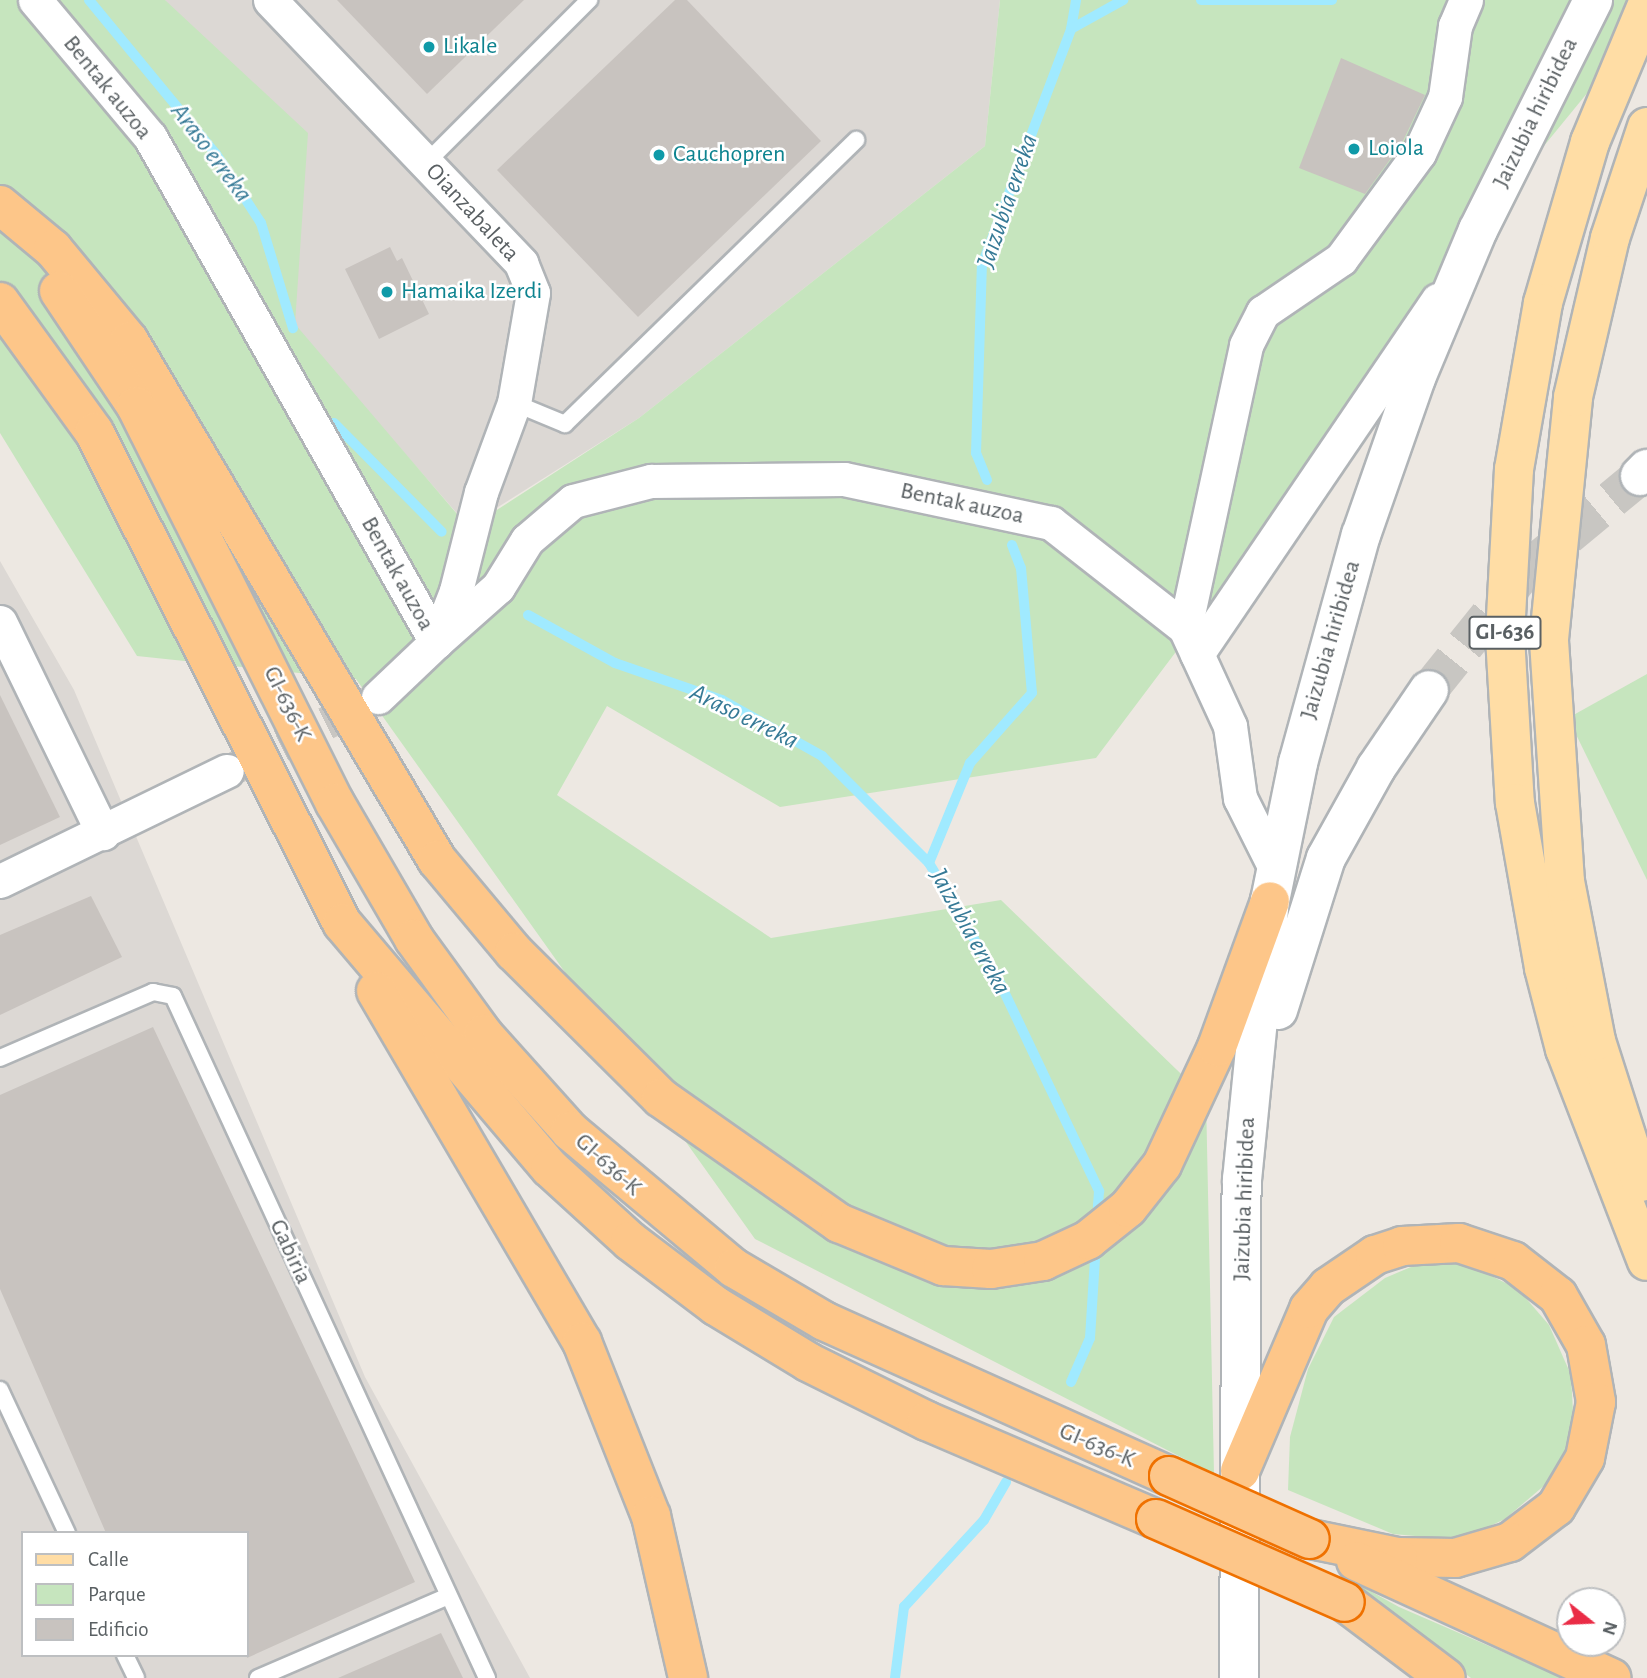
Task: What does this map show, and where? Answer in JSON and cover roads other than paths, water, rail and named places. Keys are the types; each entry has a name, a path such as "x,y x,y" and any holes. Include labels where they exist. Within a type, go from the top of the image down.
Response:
{"highway":[{"path":"0,205 52,249 129,341 437,860 523,961 661,1098 839,1223 943,1266 991,1269 1043,1261 1088,1240 1128,1208 1162,1165 1217,1048 1273,885"},
{"name":"GI-636-K","path":"0,219 62,295 136,406 335,803 414,939 483,1034 570,1131 734,1268 824,1321 1612,1678"},
{"name":"GI-636-K","path":"0,302 94,432 342,923 550,1168 630,1241 716,1306 927,1422 1345,1602 1446,1678"},
{"path":"342,923 397,1031 582,1342 651,1516 688,1678"},
{"path":"1240,1471 1310,1308 1343,1275 1375,1255 1421,1243 1459,1243 1513,1261 1558,1296 1586,1345 1596,1402 1585,1458 1556,1507 1510,1542 1455,1558 1398,1557 1310,1539"}],"main road":[{"name":"Jaizubia hiribidea","path":"1239,1678 1242,1180 1273,885 1298,763 1361,535 1463,262 1593,0"},
{"name":"GI-636","path":"1647,5 1590,142 1543,303 1514,469 1505,636 1515,803 1544,968 1565,1049 1647,1261"},
{"name":"GI-636","path":"1647,127 1610,238 1573,397 1549,639 1555,801 1569,908 1596,1041 1647,1200"},
{"name":"Jaizubia hiribidea","path":"1242,1325 1266,1097 1291,955 1349,812 1429,691"}],"street":[{"name":"Bentak auzoa","path":"35,0 150,137 436,642 498,587 527,540 573,501 651,481 844,479 1051,523 1191,641"},
{"name":"Oianzabaleta","path":"270,0 521,263 533,293 514,403 436,642 378,697"},
{"path":"1273,885 1240,798 1230,726 1191,641 1246,345 1263,312 1341,259 1419,153 1445,97 1455,26 1466,0"},
{"path":"1191,641 1463,262"},
{"path":"0,622 103,833"},
{"path":"0,881 227,771"}],"lane":[{"path":"426,163 589,0"},
{"path":"514,403 565,424 856,140"},
{"name":"Gabiria","path":"0,1058 153,992 173,996 487,1678"},
{"path":"0,1390 66,1531"},
{"path":"258,1678 448,1596"},
{"path":"126,1657 136,1678"}],"waterway":[{"name":"Araso erreka","path":"89,0 216,154 261,223 293,328"},
{"path":"1071,29 1076,0"},
{"name":"Jaizubia erreka","path":"987,480 976,453 982,265 1071,29 1123,0"},
{"name":"Jaizubia erreka","path":"1201,0 1332,0"},
{"name":"Araso erreka","path":"334,423 442,532"},
{"name":"Jaizubia erreka","path":"1012,545 1021,568 1032,693 970,763 929,863 999,981 1099,1191 1098,1207"},
{"name":"Araso erreka","path":"528,615 615,663 722,700 822,756 929,863"},
{"name":"Jaizubia erreka","path":"1071,1382 1090,1338 1095,1259"},
{"name":"Jaizubia erreka","path":"895,1678 904,1607 984,1520 1006,1482"}],"tunnel":[{"path":"1429,690 1524,572 1640,476"},
{"path":"236,767 373,700"}],"place":[{"name":"Likale","path":"429,47"},
{"name":"Loiola","path":"1354,149"},
{"name":"Cauchopren","path":"659,155"},
{"name":"Hamaika Izerdi","path":"387,292"}]}
